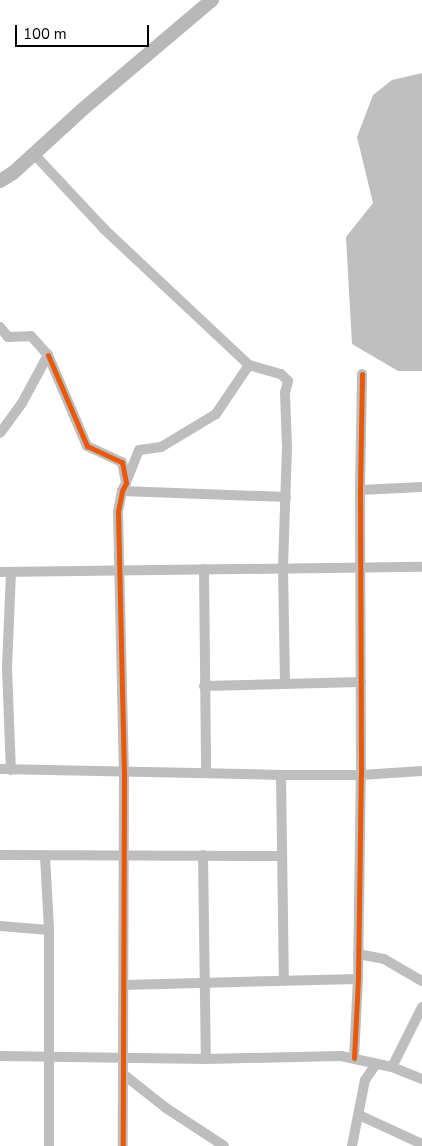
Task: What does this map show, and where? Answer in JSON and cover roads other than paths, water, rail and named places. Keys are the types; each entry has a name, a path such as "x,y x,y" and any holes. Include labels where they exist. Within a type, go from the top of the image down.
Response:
{"street":[{"path":"0,181 13,173 32,153 212,0"},
{"path":"32,153 104,228 249,365 281,374 288,381 285,393 287,447 283,568 284,684"},
{"path":"0,327 8,337 31,336 48,355 87,446 122,462 124,487"},
{"path":"0,433 22,403 48,355"},
{"path":"123,1146 122,1058 125,985 124,772 118,512 124,487 139,450 160,447 216,414 249,365"},
{"path":"354,1058 358,979 361,775 362,568 360,490 362,374"},
{"path":"124,487 286,497"},
{"path":"360,490 422,487"},
{"path":"11,770 5,572 422,567"},
{"path":"204,569 206,773"},
{"path":"204,686 361,682"},
{"path":"0,769 281,775 361,775 422,771"},
{"path":"281,775 284,981"},
{"path":"0,855 282,856"},
{"path":"203,855 203,984 206,1059"},
{"path":"45,856 49,930 49,1146"},
{"path":"0,926 49,930"},
{"path":"358,954 384,959 422,981"},
{"path":"125,985 358,979"},
{"path":"392,1067 422,1007"},
{"path":"0,1056 206,1059 354,1058 392,1067 422,1079"},
{"path":"352,1146 365,1080 376,1064"},
{"path":"123,1074 166,1108 224,1146"},
{"path":"359,1116 422,1144"}]}
